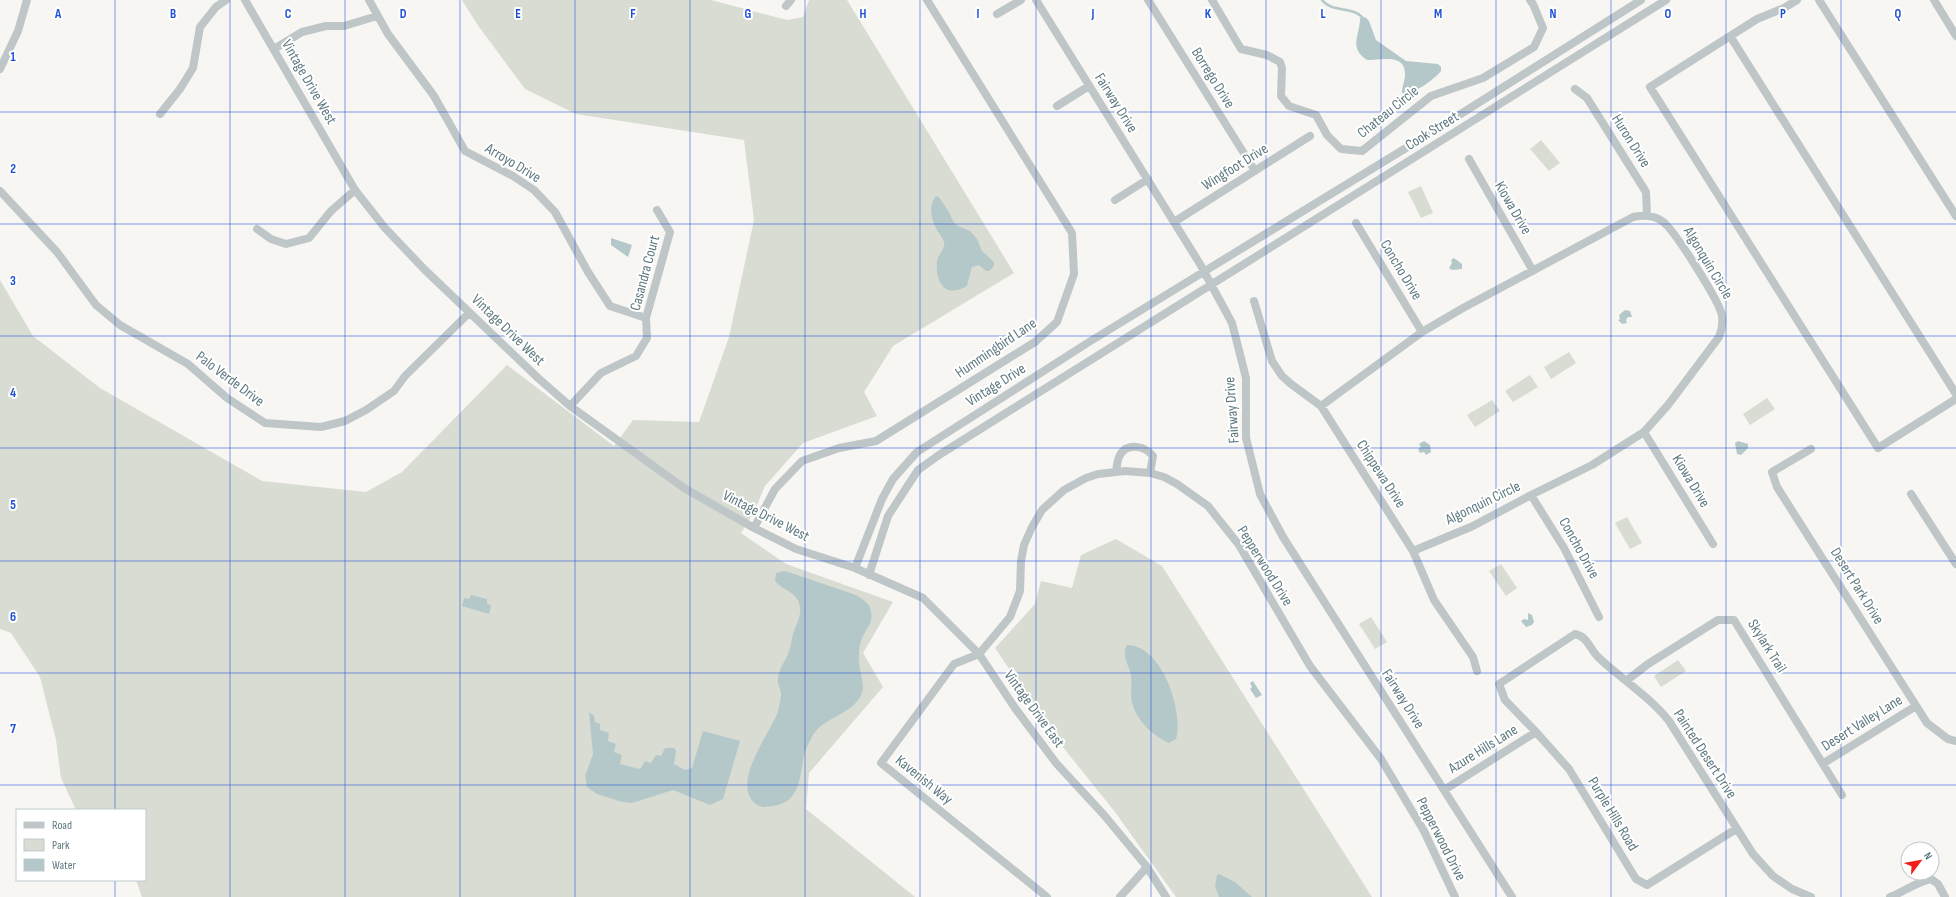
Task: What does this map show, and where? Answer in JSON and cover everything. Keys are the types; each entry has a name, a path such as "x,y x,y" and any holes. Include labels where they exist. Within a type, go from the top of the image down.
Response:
{"street":[{"path":"0,70 18,31 27,0"},
{"path":"160,114 180,89 193,68 200,27 216,7 226,0"},
{"name":"Vintage Drive West","path":"245,0 355,190 385,228 469,313 570,406 684,488 754,528 796,549 855,568"},
{"name":"Arroyo Drive","path":"369,0 388,34 434,96 465,151 513,176 534,190 555,212 588,272 610,306 646,318"},
{"name":"Hummingbird Lane","path":"754,528 775,489 802,461 839,448 876,441 1035,342 1057,322 1074,274 1072,233 927,0"},
{"path":"997,14 1021,0"},
{"name":"Fairway Drive","path":"1036,0 1148,179 1212,285 1232,323 1246,378 1246,438 1260,494 1283,537 1512,897"},
{"name":"Borrego Drive","path":"1148,0 1255,171"},
{"name":"Chateau Circle","path":"1212,0 1241,49 1267,56 1280,62 1282,68 1280,96 1289,106 1316,115 1327,135 1341,149 1362,151 1431,96 1483,78 1534,47 1543,28 1530,0"},
{"name":"Cook Street","path":"1204,272 1546,61 1641,0"},
{"name":"Cook Street","path":"1212,285 1666,0"},
{"path":"1797,0 1784,8 1757,19 1650,87 1878,448 1956,399"},
{"path":"1819,0 1956,216"},
{"path":"1934,0 1956,36"},
{"path":"274,49 302,32 326,26 344,26 377,16"},
{"path":"1730,36 1956,394"},
{"path":"1057,106 1089,86"},
{"name":"Huron Drive","path":"1575,89 1587,98 1646,192 1646,215"},
{"name":"Wingfoot Drive","path":"1174,222 1310,136"},
{"name":"Kiowa Drive","path":"1469,159 1533,271"},
{"path":"1115,200 1148,179"},
{"path":"257,229 271,239 286,244 309,238 331,211 355,190"},
{"name":"Palo Verde Drive","path":"0,191 57,252 96,305 120,325 188,364 227,398 265,423 321,427 345,421 366,410 394,391 405,376 469,313"},
{"name":"Casandra Court","path":"570,406 602,373 636,356 647,338 646,318 670,232 657,210"},
{"path":"1321,406 1422,332 1463,308 1633,217 1646,215"},
{"name":"Algonquin Circle","path":"1413,551 1473,526 1592,465 1644,432 1668,405 1719,337 1722,324 1719,307 1673,231 1661,220 1646,215"},
{"name":"Concho Drive","path":"1356,223 1422,332"},
{"name":"Vintage Drive","path":"855,568 882,499 893,479 917,452 1089,342 1204,272"},
{"name":"Vintage Drive","path":"869,575 888,516 918,470 939,454 1212,285"},
{"name":"Chippewa Drive","path":"1254,301 1272,361 1277,370 1291,384 1321,406 1413,551 1434,600 1473,657 1477,671"},
{"name":"Kiowa Drive","path":"1644,432 1713,544"},
{"path":"1116,472 1120,453 1135,446 1145,449 1153,456 1150,473"},
{"name":"Desert Park Drive","path":"1811,449 1772,472 1777,487 1927,723 1948,739 1956,741"},
{"name":"Pepperwood Drive","path":"979,654 1010,617 1020,591 1021,560 1024,544 1042,510 1064,490 1098,474 1116,472 1150,473 1164,477 1177,484 1208,506 1239,545 1310,666 1381,759 1424,831 1455,897"},
{"path":"1911,494 1956,564"},
{"name":"Concho Drive","path":"1531,495 1564,548 1599,617"},
{"name":"Vintage Drive East","path":"855,568 923,598 979,654 1015,708 1056,763 1104,815 1147,867 1166,897"},
{"name":"Skylark Trail","path":"1626,681 1648,664 1718,620 1734,620 1824,763 1842,795"},
{"name":"Painted Desert Drive","path":"1509,676 1575,634 1585,638 1595,654 1659,708 1669,721 1753,854 1773,876 1792,889 1811,897"},
{"name":"Kavenish Way","path":"979,654 954,664 881,763 1047,897"},
{"name":"Purple Hills Road","path":"1509,676 1499,684 1505,700 1569,769 1636,879 1647,885 1736,829"},
{"name":"Desert Valley Lane","path":"1824,763 1916,706"},
{"name":"Azure Hills Lane","path":"1444,790 1536,732"},
{"path":"1120,897 1147,867"},
{"path":"1890,897 1922,881 1931,879 1938,884 1945,897"}],"green space":[{"path":"462,0 711,0 787,20 803,17 809,0 847,0 1014,273 893,346 864,392 877,416 803,443 765,486 754,512 741,533 786,564 893,602 863,653 883,687 809,773 806,809 915,897 142,897 136,881 146,881 146,809 76,809 61,778 56,740 40,677 11,633 0,629 0,280 33,336 100,388 262,481 366,492 402,472 507,365 614,446 633,420 699,422 729,337 754,220 744,140 576,114 525,89 477,24"},
{"path":"1541,140 1560,163 1549,171 1530,149"},
{"path":"1421,186 1433,213 1421,218 1408,192"},
{"path":"1569,352 1576,363 1551,379 1544,367"},
{"path":"1530,375 1538,387 1513,402 1505,391"},
{"path":"1767,398 1775,409 1750,425 1743,414"},
{"path":"1492,400 1500,411 1475,427 1467,415"},
{"path":"1627,517 1642,543 1630,549 1615,523"},
{"path":"1116,539 1162,566 1372,897 1176,897 1115,812 1062,746 995,648 1035,604 1041,581 1072,588 1081,555"},
{"path":"1501,564 1517,588 1506,596 1489,571"},
{"path":"1371,617 1387,642 1375,649 1359,624"},
{"path":"1678,660 1686,671 1661,687 1654,676"}],"water":[{"path":"1365,17 1369,21 1376,40 1406,61 1438,64 1441,67 1441,71 1417,90 1402,93 1405,74 1404,67 1401,63 1397,60 1391,59 1367,60 1361,55 1356,46 1360,18"},
{"path":"936,196 939,197 956,225 970,231 977,239 982,251 994,262 994,266 989,271 986,271 979,265 972,267 967,286 959,290 953,291 947,289 940,282 938,276 937,261 943,249 944,242 934,224 931,212 933,200"},
{"path":"611,238 632,245 628,257 611,245"},
{"path":"1454,258 1462,264 1462,269 1452,270 1449,268 1452,263 1451,260"},
{"path":"1625,310 1630,311 1632,317 1628,317 1626,320 1627,323 1622,324 1618,320 1620,319 1619,315"},
{"path":"1424,441 1430,445 1431,452 1426,455 1424,452 1420,453 1418,449 1421,447 1419,444"},
{"path":"1738,441 1748,444 1748,448 1741,455 1737,454 1735,443"},
{"path":"785,571 856,595 869,606 871,618 861,642 859,654 863,685 861,695 858,700 847,710 823,725 813,735 804,754 799,783 793,795 781,804 764,807 756,804 749,795 747,785 749,772 754,759 777,714 781,694 778,676 787,657 800,615 800,608 797,598 775,581 776,573"},
{"path":"471,595 487,599 487,603 491,606 489,614 462,606 464,598 469,599"},
{"path":"1528,613 1532,615 1534,622 1532,625 1526,627 1521,621 1524,619 1528,620"},
{"path":"1127,645 1139,648 1151,656 1160,667 1168,682 1177,712 1178,727 1176,739 1169,743 1162,740 1150,730 1135,712 1131,697 1131,675 1125,656 1125,649"},
{"path":"1253,681 1262,695 1256,698 1250,689 1252,687 1250,683"},
{"path":"589,712 594,716 595,722 600,724 600,730 609,733 608,741 616,744 614,752 622,755 620,764 640,769 645,761 651,763 656,755 661,756 665,748 674,748 676,751 674,764 685,770 692,768 703,731 740,741 723,799 710,805 673,790 632,803 622,802 597,794 587,787 585,776 593,754"},
{"path":"1219,874 1235,882 1252,897 1219,897 1215,886 1217,875"}],"waterway":[{"path":"1322,0 1331,7 1353,12 1362,17"}]}
